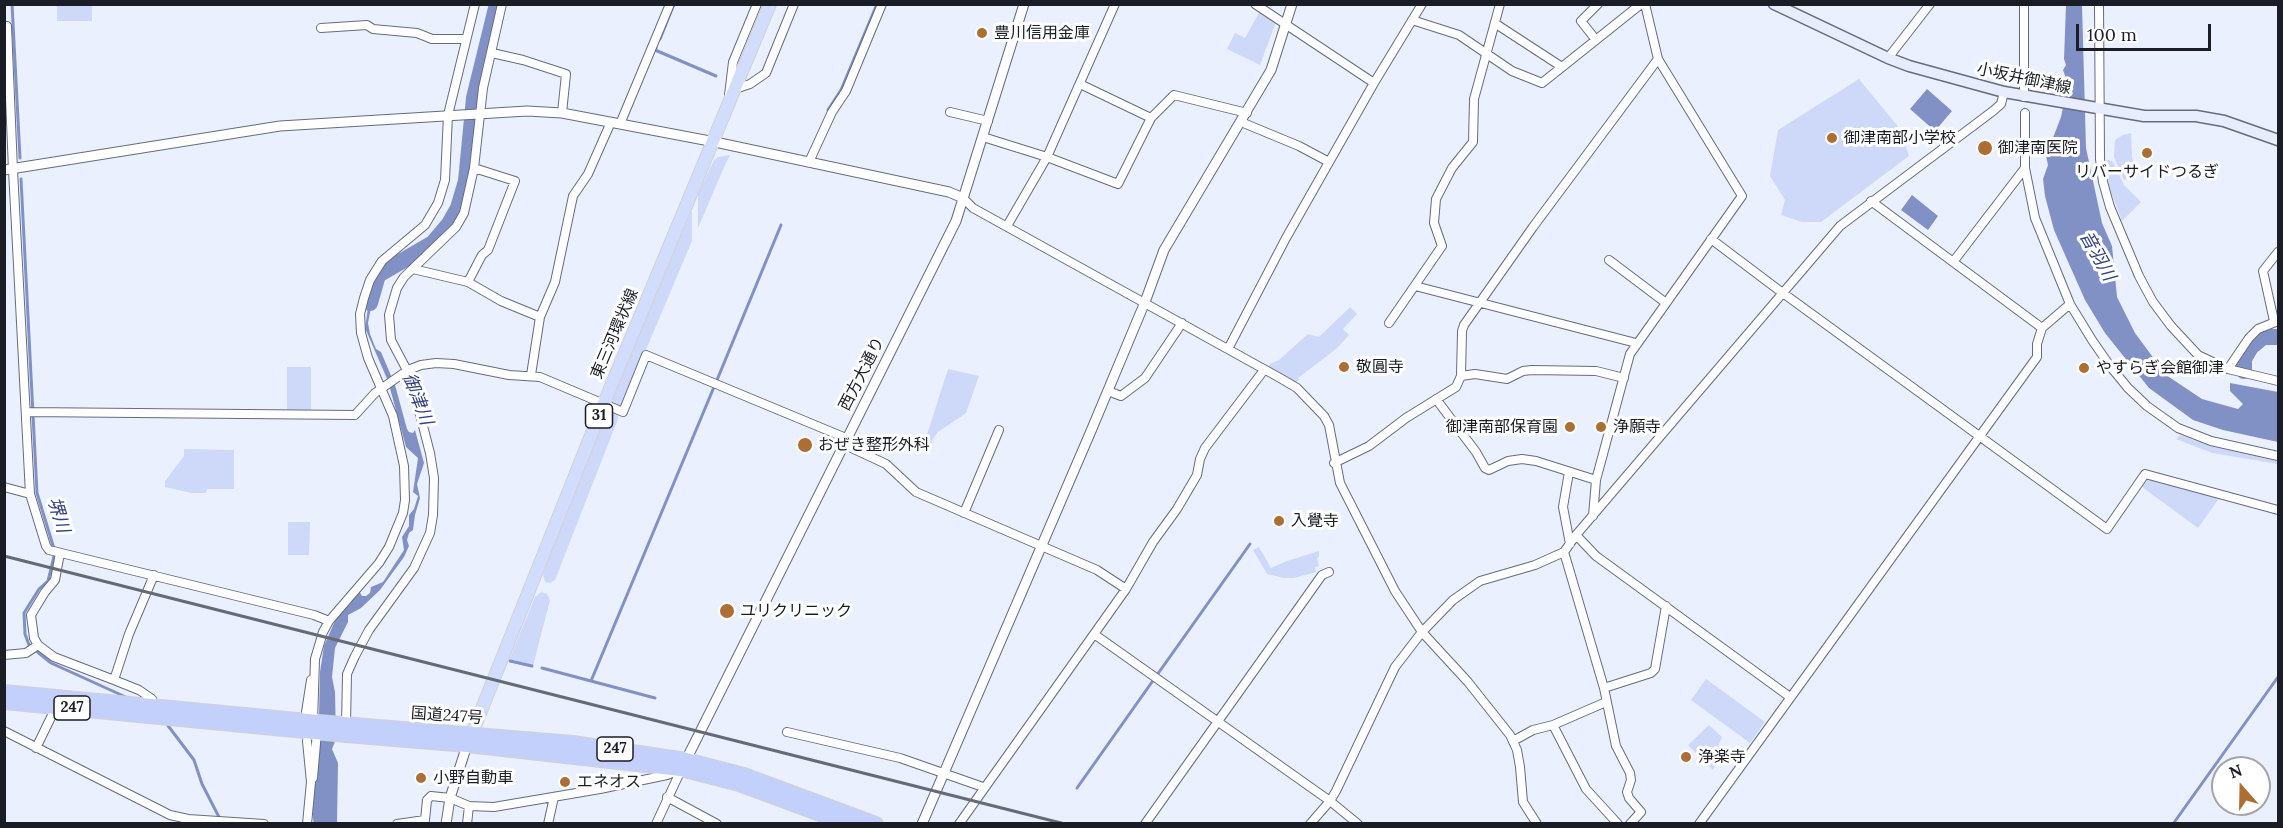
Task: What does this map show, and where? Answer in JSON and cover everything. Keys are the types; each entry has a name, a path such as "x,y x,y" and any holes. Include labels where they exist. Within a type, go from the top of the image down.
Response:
{"highway":[{"name":"国道247号","path":"4,692 165,707 313,727"},
{"name":"国道247号","path":"4,702 140,715 345,728 469,739 573,743 744,775 876,824"},
{"name":"国道247号","path":"684,764 847,824"}],"main road":[{"name":"東三河環状線","path":"469,739 604,403 692,190 715,142 770,4"},
{"name":"小坂井御津線","path":"1777,5 1909,66 2004,92 2144,116 2196,116 2224,121 2278,140"}],"street":[{"path":"307,824 317,649 329,621 389,547 403,513 404,465 393,416 361,333 360,314 370,280 382,261 425,225 438,203 445,180 449,115 475,4"},
{"path":"345,728 347,674 369,630 414,568 430,533 433,515 434,478 431,461 406,372 391,340 389,315 397,288 412,269 456,227 464,213 474,168 478,113 502,4"},
{"path":"531,375 540,317 555,282 573,196 588,174 615,123 670,4"},
{"path":"729,106 733,62 757,4"},
{"path":"735,89 750,84 766,73 794,4"},
{"path":"809,162 832,112 846,91 882,4"},
{"name":"西方大通り","path":"684,764 956,221 1024,4"},
{"path":"1007,226 1047,157 1115,4"},
{"path":"1255,4 1374,83"},
{"path":"922,824 1108,391 1164,250 1173,231 1247,113 1270,70 1292,4"},
{"path":"1228,349 1286,238 1374,83 1422,4"},
{"path":"1389,323 1442,246 1434,223 1436,199 1452,168 1473,142 1474,99 1500,4"},
{"path":"1596,40 1581,21 1598,4"},
{"path":"1469,40 1512,70 1542,83 1643,4 1658,59 1742,196 1630,354 1596,480 1593,516"},
{"path":"1888,57 1930,4"},
{"path":"2024,4 2026,97"},
{"path":"2099,4 2098,109 2103,182 2110,207 2139,276 2153,302 2188,346 2209,362 2278,381"},
{"path":"1412,20 1469,40 1491,43"},
{"path":"1496,24 1562,67"},
{"path":"321,28 367,25 374,29 417,33 432,39 466,39"},
{"path":"4,26 7,26 9,170 32,412 30,494 46,546 49,550 56,552 314,615 329,621"},
{"path":"492,53 524,60 566,75 562,112"},
{"path":"1334,463 1369,446 1456,387 1461,376 1462,331 1479,303 1658,59"},
{"path":"1080,84 1151,118"},
{"path":"1310,824 1330,801 1395,668 1422,632 1453,600 1480,581 1534,565 1564,552 1576,535 1840,226 1993,111 2001,104 2004,92"},
{"path":"983,137 1047,157 1118,184 1151,118 1174,95 1247,113"},
{"path":"9,170 280,126 527,111 562,112 949,192 1297,388 1329,425 1334,463 1340,483 1395,591 1422,632 1468,682 1513,741 1520,767 1523,802 1537,824"},
{"path":"950,112 988,121"},
{"path":"2025,113 2025,168 2035,218 2070,304 2110,366 2147,406 2178,428 2211,441 2278,456"},
{"path":"1240,122 1299,146 1329,162"},
{"path":"468,282 482,255 488,250 514,182 474,168"},
{"path":"1953,262 2025,168"},
{"path":"1871,201 2042,328"},
{"path":"1712,239 1782,293 2107,529 2145,474 2278,510"},
{"path":"2228,369 2249,338 2258,329 2276,321 2263,272 2278,252"},
{"path":"1609,260 1666,303"},
{"path":"412,269 468,282 501,301 540,317"},
{"path":"1415,286 1636,344"},
{"path":"1699,824 2037,357 2037,344 2042,328 2070,304"},
{"path":"1108,391 1121,396 1145,378 1182,322"},
{"path":"32,412 355,415 383,387 406,372 421,365 445,364 509,375 540,377 623,411 646,355 845,441 886,464 916,492 1097,570 1126,589"},
{"path":"959,824 983,787 1126,589 1153,542 1177,509 1197,475 1205,448 1264,370"},
{"path":"1461,376 1475,374 1507,379 1523,371 1532,370 1596,371 1624,378"},
{"path":"1436,399 1476,452 1485,468 1489,470 1508,461 1522,459 1536,461 1596,480"},
{"path":"964,513 999,430"},
{"path":"1569,472 1563,507 1570,544"},
{"path":"4,487 30,494"},
{"path":"1576,535 1596,556 1790,697"},
{"path":"34,647 31,615 55,580 56,552"},
{"path":"1564,552 1604,688 1616,746 1630,773 1631,780 1627,792 1629,798 1641,812 1630,824"},
{"path":"1145,824 1322,575 1329,572"},
{"path":"114,680 129,634 154,575"},
{"path":"1604,688 1651,673 1655,669 1666,606"},
{"path":"1094,634 1330,801 1358,824"},
{"path":"4,655 26,653 34,647"},
{"path":"34,647 139,690 152,699"},
{"path":"1513,741 1533,730 1553,725 1606,702"},
{"path":"36,748 56,707"},
{"path":"1553,725 1586,789 1618,824"},
{"path":"311,782 315,774 313,727"},
{"path":"4,731 158,810 188,821 214,820 264,824"},
{"path":"787,732 900,758 983,787"},
{"path":"446,824 450,798 469,739"},
{"path":"666,824 658,820 684,764"},
{"path":"397,824 424,822 427,800 431,796 450,798 469,806 510,805 667,775 684,764"},
{"path":"548,824 554,797"},
{"path":"667,797 717,824"},
{"path":"467,824 469,806"}],"shaded area":[{"path":"57,5 92,5 92,21 57,21"},
{"path":"1260,11 1276,22 1260,65 1227,49 1235,33 1245,38"},
{"path":"1859,79 1900,129 1909,156 1821,222 1802,222 1781,215 1785,200 1770,176 1778,130"},
{"path":"2131,133 2132,157 2137,175 2124,180 2114,157 2115,140"},
{"path":"730,155 698,228 698,194 714,160"},
{"path":"2105,161 2113,162 2124,185 2141,202 2122,221 2107,181"},
{"path":"692,210 692,241 623,404 619,407 611,403 610,399"},
{"path":"1350,307 1357,314 1343,329 1349,335 1336,349 1298,378 1299,380 1295,383 1268,367 1308,334 1319,337"},
{"path":"287,367 311,367 311,411 287,411"},
{"path":"948,369 979,376 966,413 938,432 932,440 931,447 922,450"},
{"path":"610,411 618,415 618,419 555,580 550,583 545,582 543,575 578,477 605,413"},
{"path":"2180,435 2210,446 2278,461 2278,464 2212,453 2176,439"},
{"path":"184,449 234,450 234,489 207,489 206,493 191,493 165,487 165,481 184,456"},
{"path":"2148,479 2220,497 2198,528 2142,487"},
{"path":"288,522 310,522 309,555 288,555"},
{"path":"1259,547 1271,568 1319,551 1317,558 1319,566 1315,567 1316,572 1294,578 1267,574 1253,550"},
{"path":"541,592 547,594 550,600 533,666 509,660 535,597"},
{"path":"1706,679 1765,722 1750,743 1691,700"},
{"path":"1709,725 1722,737 1717,749 1722,754 1713,770 1688,745"}],"water":[{"name":"音羽川","path":"2066,5 2082,5 2086,148 2102,223 2112,246 2117,297 2135,333 2166,375 2202,399 2238,409 2243,404 2230,391 2230,383 2278,392 2278,442 2223,430 2193,420 2149,388 2105,333 2085,300 2054,230 2043,179 2048,165 2046,156 2061,117 2068,84 2063,70 2066,65 2064,59"},
{"path":"1927,89 1952,111 1935,131 1910,109"},
{"path":"1912,195 1938,216 1928,230 1901,210"},
{"path":"377,276 368,323 370,334 376,349 381,352 395,385 407,429 413,433 415,430 424,463 417,484 420,498 413,530 409,533 407,540 409,546 404,557 380,590 361,608 348,615 348,622 335,648 332,677 335,692 336,739 332,749 338,763 337,823 314,824 312,812 318,760 320,672 324,646 334,623 346,604 359,591 362,596 366,596 370,593 371,587 383,582 404,550 402,537 409,526 409,515 414,509 418,496 413,492 418,458 406,447 388,381 365,328 370,294"}],"waterway":[{"name":"堺川","path":"12,4 20,158"},
{"name":"御津川","path":"370,303 378,275 433,243 449,224 458,208 466,181 474,98 497,4"},
{"path":"660,39 674,4"},
{"path":"828,110 841,90 877,4"},
{"path":"656,48 655,50 716,76"},
{"name":"堺川","path":"21,179 37,493 55,552 48,581 39,589 24,613 25,634 29,645 51,663 128,698"},
{"path":"717,380 781,225"},
{"path":"2244,371 2244,359 2251,347 2263,337 2278,337"},
{"path":"591,681 714,387"},
{"path":"1157,675 1250,544"},
{"path":"510,661 532,666"},
{"path":"542,668 655,698"},
{"path":"2173,824 2278,677"},
{"path":"1077,788 1152,682"},
{"name":"堺川","path":"166,723 194,760 202,784 221,821"}],"railway":[{"path":"4,556 1065,824"}],"place":[{"name":"豊川信用金庫","path":"982,33"},
{"name":"御津南部小学校","path":"1832,138"},
{"name":"御津南医院","path":"1985,148"},
{"name":"リバーサイドつるぎ","path":"2147,153"},
{"name":"敬圓寺","path":"1344,367"},
{"name":"やすらぎ会館御津","path":"2084,368"},
{"name":"御津南部保育園","path":"1570,427"},
{"name":"浄願寺","path":"1601,427"},
{"name":"おぜき整形外科","path":"805,445"},
{"name":"入覺寺","path":"1279,521"},
{"name":"ユリクリニック","path":"727,611"},
{"name":"浄楽寺","path":"1686,757"},
{"name":"小野自動車","path":"421,778"},
{"name":"エネオス","path":"565,782"}]}
